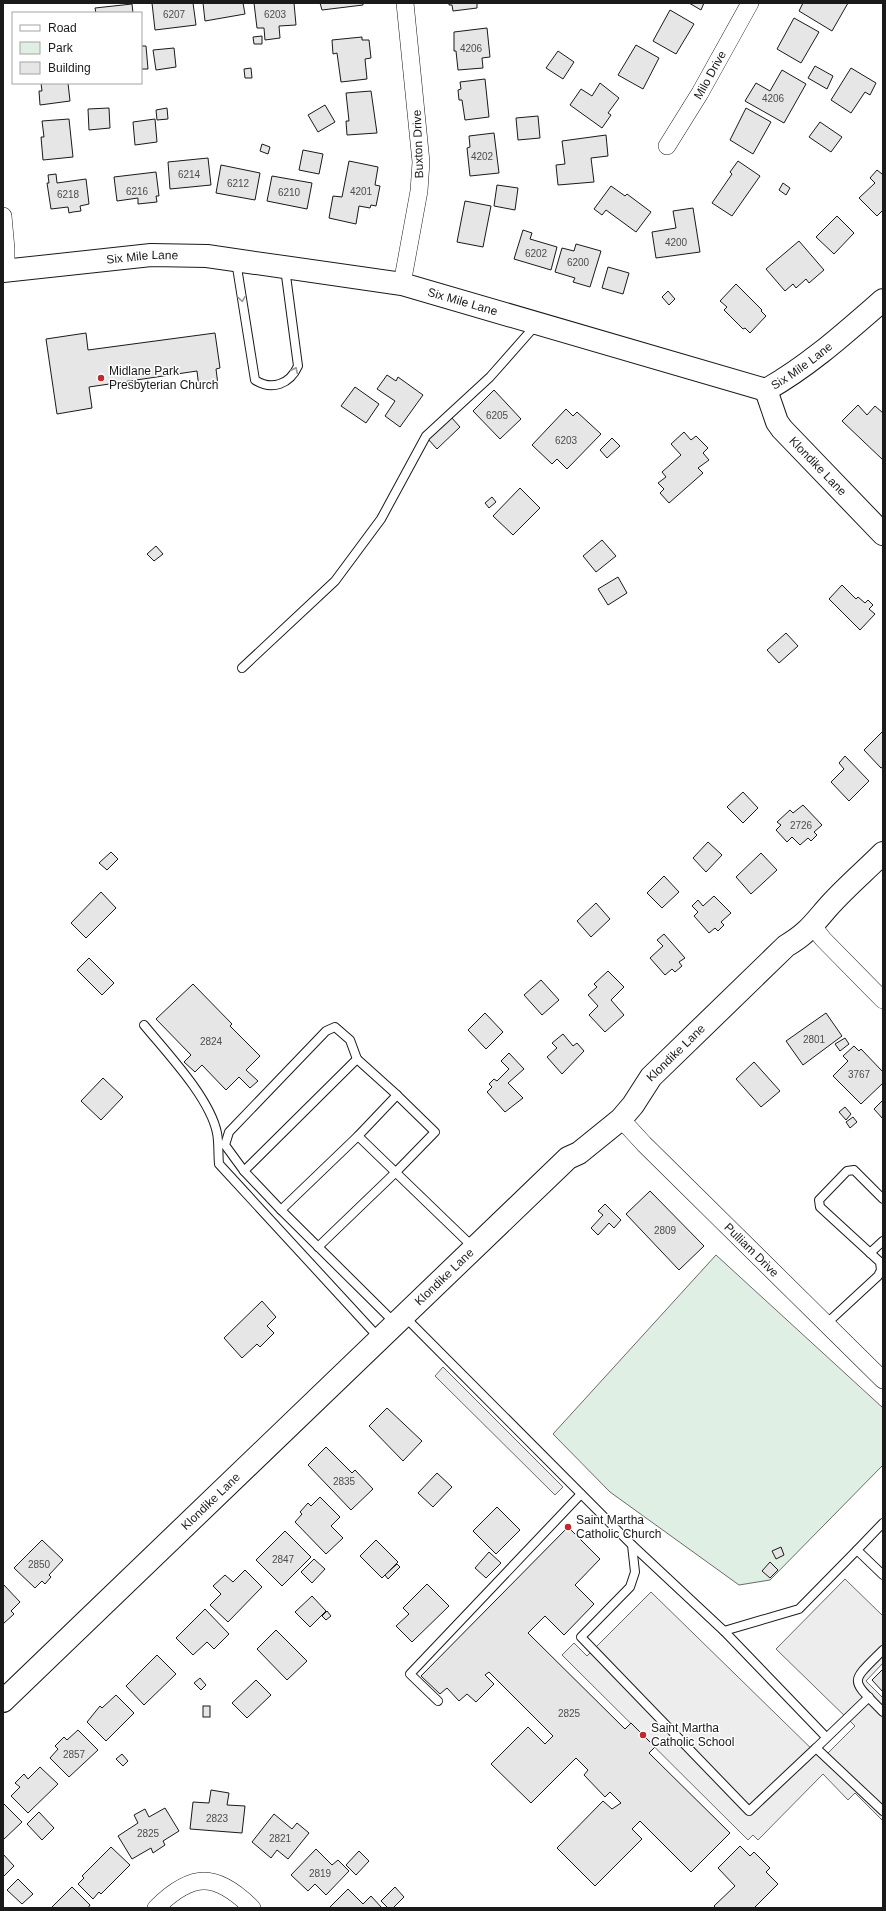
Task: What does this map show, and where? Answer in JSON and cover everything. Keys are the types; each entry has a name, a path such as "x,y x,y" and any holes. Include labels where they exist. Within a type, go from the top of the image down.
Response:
{"street":[{"name":"Buxton Drive","path":"402,284 419,192 421,162 405,3"},
{"name":"Milo Drive","path":"668,146 700,93 750,3"},
{"path":"3,216 6,249 4,271"},
{"name":"Six Mile Lane","path":"4,271 151,255 207,256 402,284 766,390 794,374 811,361 883,300"},
{"name":"Klondike Lane","path":"766,390 777,422 782,429 883,534"},
{"name":"Klondike Lane","path":"3,1701 568,1158 579,1153 621,1119 633,1105 651,1077 786,946 802,936 813,926 829,906 883,853"},
{"path":"813,926 823,940 883,1000"},
{"name":"Pulliam Drive","path":"621,1119 644,1144 883,1380"},
{"path":"156,1908 182,1886 194,1882 210,1882 228,1887 252,1908"}],"lane":[{"path":"236,260 255,380 261,384 271,386 282,384 289,379 298,366 285,267"},
{"path":"242,668 335,581 381,519 426,436 490,377 537,323"},
{"path":"144,1026 179,1067 205,1104 217,1133 219,1164 380,1340"},
{"path":"318,1247 435,1132 356,1059 350,1040 335,1028 326,1031 229,1132 225,1145 244,1171 318,1247 400,1320 581,1494 632,1546 724,1631 826,1737"},
{"path":"244,1171 356,1059"},
{"path":"281,1210 397,1096"},
{"path":"358,1136 475,1248"},
{"path":"826,1324 881,1278 881,1270 880,1262 820,1206 819,1200 847,1170 854,1170 883,1199"},
{"path":"870,1254 883,1241"},
{"path":"438,1700 410,1674 581,1494"},
{"path":"724,1631 799,1609 883,1523"},
{"path":"632,1546 635,1572 630,1587 581,1637 749,1811 869,1697"},
{"path":"857,1550 883,1575"},
{"path":"883,1650 860,1673 857,1679 858,1685 883,1712"},
{"path":"816,1748 883,1811"}],"green space":[{"path":"716,1255 883,1408 883,1465 770,1580 739,1585 610,1492 553,1434"}],"shaded area":[{"path":"443,1367 563,1487 555,1495 435,1376"},
{"path":"845,1579 883,1616 883,1663 866,1681 883,1698 883,1821 855,1793 848,1800 823,1774 758,1840 753,1835 748,1840 562,1655 574,1643 587,1656 651,1592 822,1759 855,1726 776,1649"}],"building":[{"path":"152,3 193,3 196,25 155,30"},
{"path":"203,3 243,3 245,14 205,21"},
{"path":"254,3 294,3 296,25 279,26 280,38 265,40 264,28 257,28"},
{"path":"320,3 363,3 363,5 322,10"},
{"path":"449,3 477,3 477,8 453,11 452,5 449,5"},
{"path":"689,3 704,3 701,10"},
{"path":"803,3 848,3 832,31 799,11"},
{"path":"132,4 133,12 96,12 95,8"},
{"path":"670,10 694,24 676,54 653,41"},
{"path":"794,18 819,32 801,63 777,49"},
{"path":"487,28 490,57 482,58 483,68 458,70 456,51 454,51 454,32"},
{"path":"262,36 262,44 254,44 253,37"},
{"path":"362,37 362,40 369,40 371,58 365,59 367,79 341,82 337,53 333,54 332,40"},
{"path":"636,45 659,58 643,89 618,75"},
{"path":"142,46 146,46 148,69 142,69"},
{"path":"174,48 176,67 156,70 153,50"},
{"path":"558,51 574,62 563,79 546,68"},
{"path":"815,66 833,76 827,89 808,78"},
{"path":"251,68 252,78 245,78 244,69"},
{"path":"851,68 876,83 870,95 865,92 851,113 831,100"},
{"path":"782,70 806,84 784,123 745,101 756,83 770,91"},
{"path":"485,79 489,117 465,120 462,100 459,100 458,90 461,89 460,82"},
{"path":"600,83 619,98 608,113 611,115 602,128 570,105 581,89 592,96"},
{"path":"41,84 68,84 70,101 40,105 39,91 42,91"},
{"path":"371,91 377,133 347,135 346,121 349,121 346,93"},
{"path":"325,105 335,122 318,132 308,115"},
{"path":"109,108 110,128 89,130 88,109"},
{"path":"167,108 168,119 157,120 156,110"},
{"path":"746,108 771,122 753,154 730,140"},
{"path":"538,116 540,138 518,140 516,118"},
{"path":"69,119 73,157 43,160 41,137 44,137 42,121"},
{"path":"155,119 157,142 135,145 133,122"},
{"path":"820,122 842,137 831,152 809,137"},
{"path":"494,133 499,173 470,176 467,148 470,147 469,136"},
{"path":"606,135 608,156 591,158 594,182 558,185 556,165 565,164 562,141"},
{"path":"262,144 270,147 268,154 260,151"},
{"path":"303,150 323,154 319,174 299,170"},
{"path":"208,158 211,185 170,189 168,162"},
{"path":"349,161 378,167 375,185 380,186 376,206 371,205 370,208 359,206 356,224 329,218 333,196 342,197"},
{"path":"738,161 760,176 732,216 712,203 732,174 730,172"},
{"path":"221,165 260,173 255,200 216,193"},
{"path":"877,170 882,174 883,173 883,210 877,216 859,198 875,183 870,178"},
{"path":"156,172 159,196 156,196 157,202 138,204 138,198 117,201 114,177"},
{"path":"56,174 57,183 86,179 89,204 80,206 81,211 69,213 68,207 51,209 47,183 49,183 48,175"},
{"path":"272,176 312,183 307,209 267,201"},
{"path":"783,183 790,188 786,195 779,190"},
{"path":"497,185 518,188 515,210 494,206"},
{"path":"611,186 625,196 627,194 651,212 636,232 606,210 602,215 594,209"},
{"path":"465,201 491,206 483,247 457,242"},
{"path":"693,208 700,252 656,258 652,232 676,228 673,211"},
{"path":"837,216 854,233 834,254 816,237"},
{"path":"523,230 532,233 530,239 557,247 551,270 514,259"},
{"path":"799,241 824,270 809,283 806,279 796,288 793,284 785,291 766,269"},
{"path":"576,244 601,251 590,287 573,282 575,278 555,272 562,248 574,251"},
{"path":"608,267 629,273 623,294 602,288"},
{"path":"736,284 766,316 750,333 745,328 743,329 724,310 727,307 720,301"},
{"path":"668,291 675,299 669,305 662,297"},
{"name":"Midlane Park Presbyterian Church","path":"86,333 88,350 215,333 220,368 216,369 218,385 199,388 197,371 89,387 92,408 57,414 46,339"},
{"path":"387,375 396,381 398,377 423,395 400,427 385,416 395,401 377,389"},
{"path":"355,387 379,404 366,423 341,406"},
{"path":"494,390 521,419 500,439 473,411"},
{"path":"858,405 867,415 875,406 883,413 883,460 842,421"},
{"path":"566,409 573,416 577,412 601,434 567,469 557,459 552,464 532,445"},
{"path":"451,417 460,427 437,449 428,439"},
{"path":"684,432 691,440 696,436 708,448 703,453 709,460 698,468 703,473 669,503 660,493 664,489 658,483 666,477 662,472 681,455 671,444"},
{"path":"612,438 620,446 607,458 600,450"},
{"path":"520,488 540,508 513,535 493,516"},
{"path":"492,497 496,502 489,508 485,503"},
{"path":"602,540 616,556 596,572 583,556"},
{"path":"156,546 163,554 154,561 147,554"},
{"path":"618,577 627,593 608,605 598,589"},
{"path":"842,585 856,599 858,597 865,603 868,600 873,605 869,609 875,614 860,630 829,599"},
{"path":"786,633 798,646 779,663 767,650"},
{"path":"883,731 883,767 881,768 864,750"},
{"path":"845,756 869,781 849,801 831,782 844,769 839,763"},
{"path":"743,792 758,808 743,823 727,807"},
{"path":"803,805 822,825 814,832 817,835 811,841 808,838 800,845 792,837 787,842 776,830 781,825 777,822 790,810 793,813"},
{"path":"708,842 722,855 706,872 693,858"},
{"path":"111,852 118,859 107,870 99,863"},
{"path":"761,853 777,870 751,894 736,877"},
{"path":"664,876 679,892 662,908 647,893"},
{"path":"101,892 116,908 86,938 71,923"},
{"path":"714,896 731,913 721,922 724,925 718,931 715,928 709,933 694,916 698,912 692,906 698,900 703,906"},
{"path":"596,903 610,919 591,937 577,921"},
{"path":"664,934 685,958 679,962 682,966 675,972 672,969 665,975 650,958 663,946 657,940"},
{"path":"89,958 114,983 102,995 77,970"},
{"path":"608,971 624,987 611,1000 624,1015 605,1032 589,1015 598,1006 588,995 597,987 594,984"},
{"path":"541,980 559,1000 542,1015 524,995"},
{"path":"193,984 232,1024 230,1026 260,1056 246,1070 258,1081 250,1088 239,1077 226,1090 202,1065 195,1072 184,1062 191,1055 156,1019"},
{"path":"485,1013 503,1032 486,1049 468,1030"},
{"path":"826,1013 842,1036 803,1065 786,1041"},
{"path":"563,1034 573,1046 577,1043 584,1051 562,1074 547,1057 557,1048 552,1043"},
{"path":"845,1038 849,1044 840,1051 835,1044"},
{"path":"854,1046 859,1051 861,1049 883,1072 883,1083 861,1104 833,1076 848,1061 843,1056"},
{"path":"509,1053 524,1069 508,1083 523,1098 505,1112 487,1092 492,1087 489,1084 494,1079 497,1081 509,1069 501,1061"},
{"path":"754,1062 780,1091 761,1107 736,1079"},
{"path":"103,1078 123,1097 101,1120 81,1101"},
{"path":"883,1100 883,1119 874,1109"},
{"path":"845,1107 851,1114 846,1120 839,1112"},
{"path":"853,1117 857,1122 850,1128 846,1122"},
{"path":"650,1191 704,1246 679,1270 626,1214"},
{"path":"605,1204 621,1220 614,1228 609,1223 598,1235 591,1228 603,1215 598,1211"},
{"path":"262,1301 276,1317 267,1326 274,1333 260,1347 257,1344 242,1358 224,1338"},
{"path":"387,1408 422,1441 403,1461 369,1426"},
{"path":"326,1447 352,1473 355,1470 373,1489 351,1510 308,1465"},
{"path":"437,1473 452,1487 433,1507 418,1493"},
{"path":"320,1497 340,1517 331,1526 343,1538 326,1554 295,1522 302,1514 300,1512 308,1503 311,1506"},
{"path":"497,1507 520,1530 496,1554 473,1531"},
{"path":"568,1527 600,1559 575,1585 594,1604 564,1635 545,1616 528,1633 625,1729 631,1723 655,1747 649,1753 730,1833 691,1872 640,1821 632,1829 642,1839 595,1886 557,1848 603,1801 612,1809 621,1803 610,1792 605,1797 584,1775 588,1770 576,1758 531,1803 491,1764 528,1727 545,1744 553,1736 489,1672 485,1675 494,1684 476,1702 467,1694 459,1701 447,1688 440,1694 421,1676"},
{"path":"285,1531 311,1557 282,1586 256,1560"},
{"path":"42,1540 63,1560 49,1575 51,1577 45,1584 42,1581 35,1588 14,1568"},
{"path":"376,1540 398,1562 382,1578 360,1556"},
{"path":"781,1547 784,1555 776,1559 772,1551"},
{"path":"489,1552 501,1563 486,1578 475,1568"},
{"path":"314,1559 325,1569 312,1583 301,1572"},
{"path":"770,1562 778,1570 770,1578 762,1571"},
{"path":"397,1564 400,1567 388,1579 385,1575"},
{"path":"245,1570 262,1587 228,1622 210,1605 221,1594 213,1586 225,1575 233,1582"},
{"path":"3,1584 20,1602 11,1611 14,1614 3,1624"},
{"path":"427,1584 449,1606 412,1642 396,1626 409,1614 403,1608"},
{"path":"312,1596 326,1611 310,1627 295,1612"},
{"path":"205,1609 229,1634 214,1649 207,1642 193,1655 176,1638"},
{"path":"327,1611 331,1616 326,1620 322,1616"},
{"path":"276,1630 307,1661 287,1680 257,1649"},
{"path":"157,1655 176,1674 144,1705 126,1686"},
{"path":"883,1669 883,1692 872,1680"},
{"path":"200,1678 206,1685 201,1690 194,1683"},
{"path":"256,1680 271,1695 247,1718 232,1703"},
{"path":"116,1695 134,1713 106,1741 87,1722 100,1706 102,1708"},
{"path":"203,1706 210,1706 210,1717 203,1717"},
{"path":"78,1730 98,1750 69,1777 50,1758 58,1749 55,1746 64,1737 67,1740"},
{"path":"122,1754 128,1761 123,1766 116,1759"},
{"path":"40,1767 58,1784 28,1813 11,1796 20,1787 15,1783 24,1774 28,1779"},
{"path":"211,1790 229,1793 227,1805 245,1806 242,1833 190,1829 193,1802 209,1803"},
{"path":"3,1803 22,1822 3,1840"},
{"path":"165,1808 179,1831 163,1841 165,1845 153,1853 151,1848 132,1859 118,1836 138,1823 134,1815 145,1809 149,1817"},
{"path":"39,1812 54,1828 42,1840 27,1824"},
{"path":"274,1814 292,1829 297,1823 309,1833 288,1859 277,1850 271,1858 252,1842"},
{"path":"740,1846 750,1856 754,1852 770,1868 766,1872 778,1884 754,1908 716,1908 714,1906 735,1886 718,1868"},
{"path":"111,1847 130,1865 101,1894 99,1892 93,1899 78,1884 84,1878 82,1876"},
{"path":"316,1849 332,1865 338,1860 349,1871 326,1895 315,1884 308,1891 291,1875"},
{"path":"359,1851 369,1861 356,1875 346,1865"},
{"path":"3,1854 14,1866 4,1876 3,1875"},
{"path":"18,1879 33,1894 22,1904 7,1890"},
{"path":"72,1887 90,1905 88,1908 51,1908"},
{"path":"395,1887 404,1897 393,1908 388,1908 381,1901"},
{"path":"348,1889 363,1904 371,1896 382,1908 329,1908"}],"place":[{"name":"Midlane Park Presbyterian Church","path":"101,378"},
{"name":"Saint Martha Catholic Church","path":"568,1527"},
{"name":"Saint Martha Catholic School","path":"643,1735"}]}
